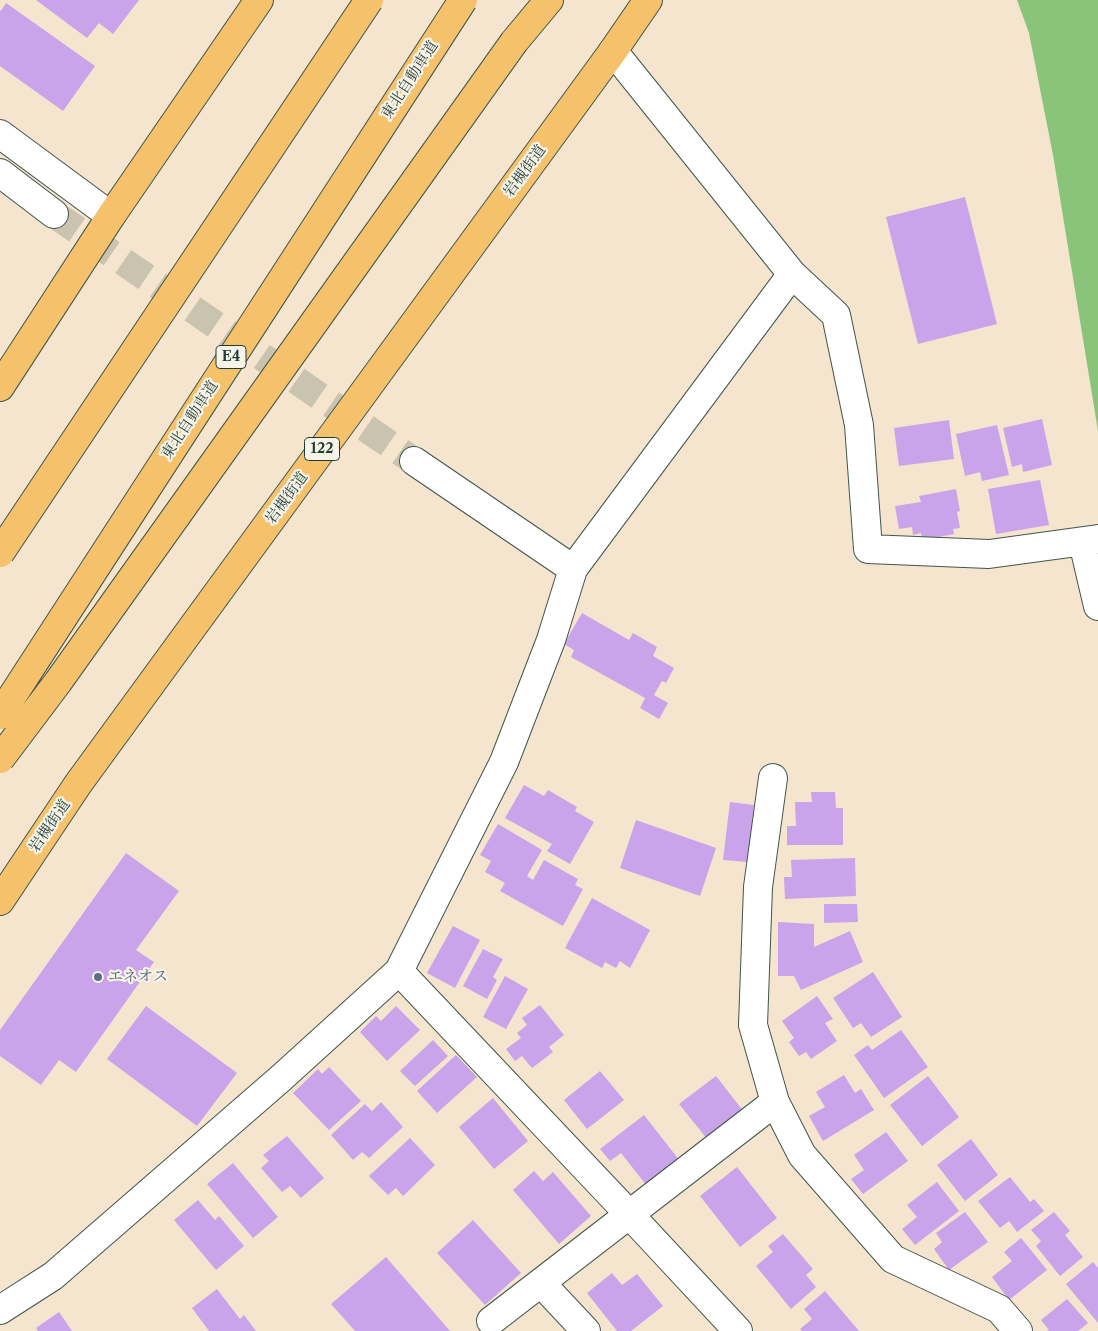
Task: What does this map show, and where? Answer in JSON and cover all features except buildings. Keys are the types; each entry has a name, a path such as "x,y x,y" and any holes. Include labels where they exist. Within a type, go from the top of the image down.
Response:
{"highway":[{"path":"0,387 111,216 259,0"},
{"path":"0,553 369,0"},
{"name":"東北自動車道","path":"0,715 463,0"},
{"path":"0,759 58,682 514,42 541,0"},
{"path":"514,42 549,0"},
{"name":"岩槻街道","path":"0,901 78,784 648,0"}],"street":[{"path":"613,50 792,274 836,315 859,425 868,549 989,554 1091,541 1098,606"},
{"path":"0,134 111,216"},
{"path":"0,173 54,214"},
{"path":"0,1310 54,1276 280,1079 399,972 504,762 551,640 573,569 792,274"},
{"path":"414,461 573,569"},
{"path":"772,778 758,887 753,1025 775,1102 802,1155 893,1259 999,1309 1018,1331"},
{"path":"399,972 738,1331"},
{"path":"491,1321 775,1102"},
{"path":"541,1283 586,1331"}],"green space":[{"path":"1017,0 1098,0 1098,431 1053,155 1029,33"}],"tunnel":[{"path":"54,214 414,461"}],"place":[{"name":"エネオス","path":"98,977"}]}
